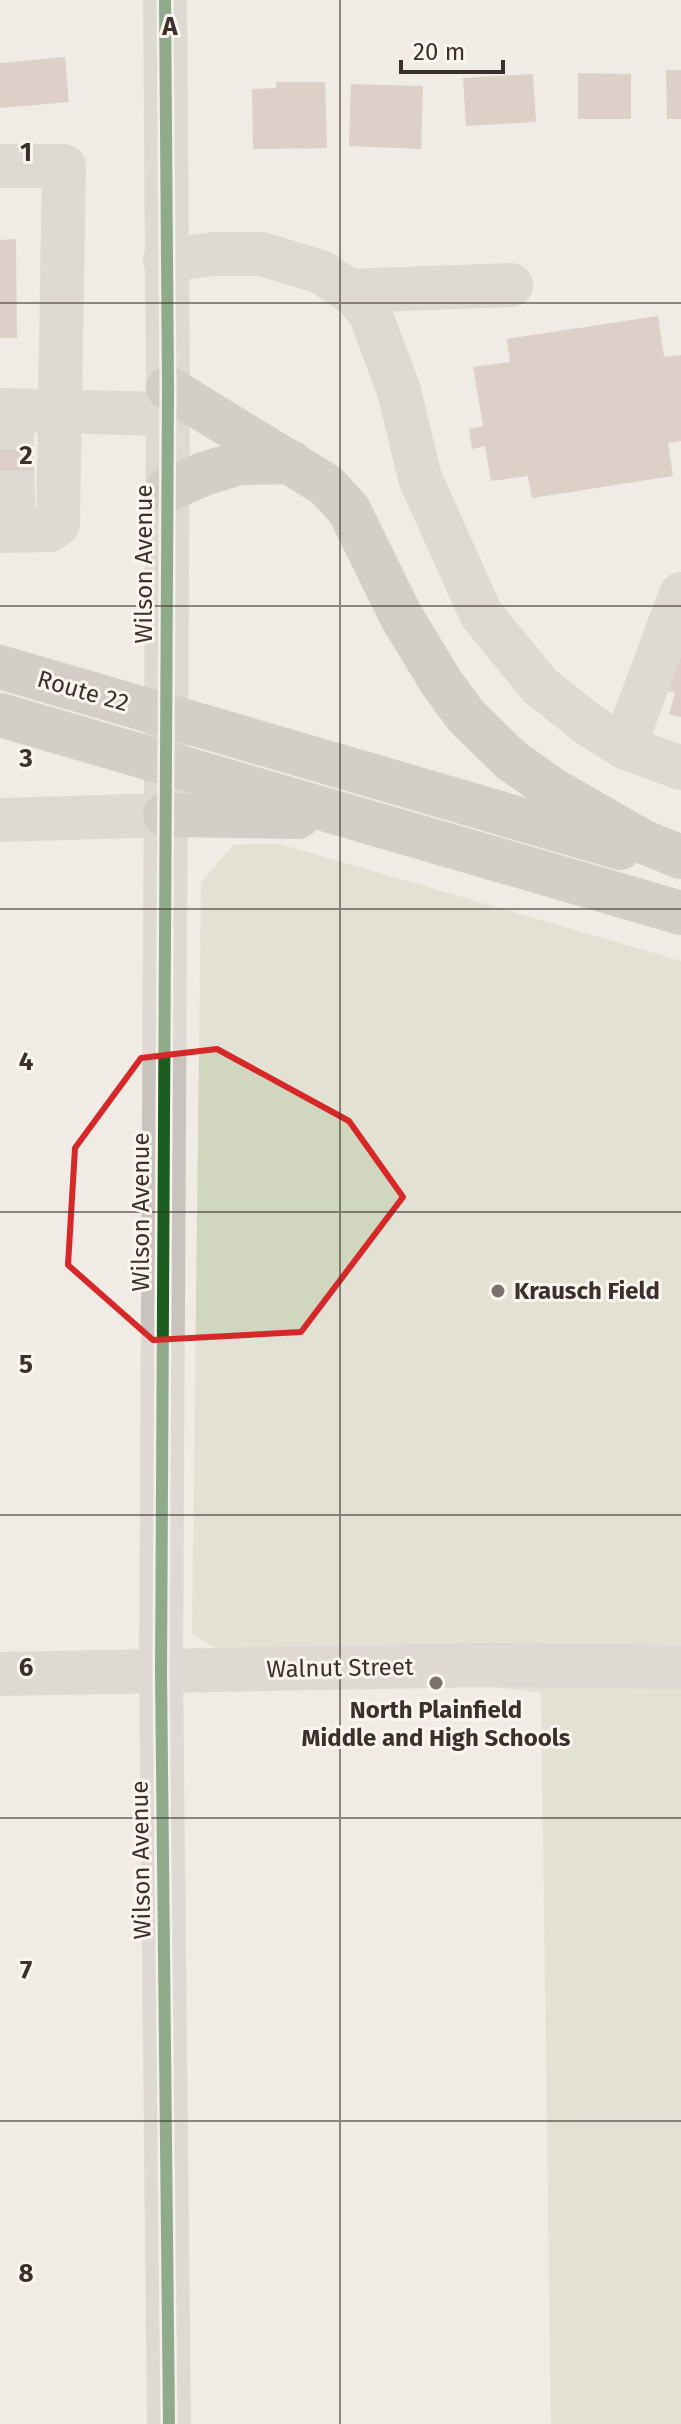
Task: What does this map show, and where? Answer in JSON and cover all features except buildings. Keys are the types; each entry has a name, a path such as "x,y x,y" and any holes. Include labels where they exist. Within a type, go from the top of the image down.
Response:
{"highway":[{"path":"168,401 291,462 326,485 349,510 401,616 441,682 466,716 511,760 552,789 644,842 681,857"},
{"path":"167,490 206,473 240,463 291,462"},
{"name":"Route 22","path":"0,667 681,866"},
{"path":"0,715 681,913"},
{"path":"165,815 356,818"}],"street":[{"name":"Wilson Avenue","path":"165,0 168,401 161,1672 169,2424"},
{"path":"0,166 64,166 58,524 50,530 8,526"},
{"path":"165,260 215,254 262,254 321,272 356,296 370,313 399,391 420,478 481,614 540,686 588,724 624,747 681,768"},
{"path":"349,291 511,285"},
{"path":"8,416 168,401"},
{"path":"624,747 681,594"},
{"path":"0,820 165,815"},
{"name":"Walnut Street","path":"0,1674 491,1665 681,1667"}],"highlighted area":[{"path":"217,1049 349,1121 403,1197 301,1332 153,1340 68,1265 75,1148 141,1058"}],"green space":[{"name":"North Plainfield Middle and High Schools","path":"280,844 681,961 681,2424 551,2424 541,1693 223,1653 192,1634 201,883 233,845"}],"tunnel":[{"path":"12,428 12,515"}],"cycle path":[{"path":"165,0 168,388 161,1672 169,2424"}],"place":[{"name":"Krausch Field","path":"498,1291"},
{"name":"North Plainfield Middle and High Schools","path":"436,1683"}]}
